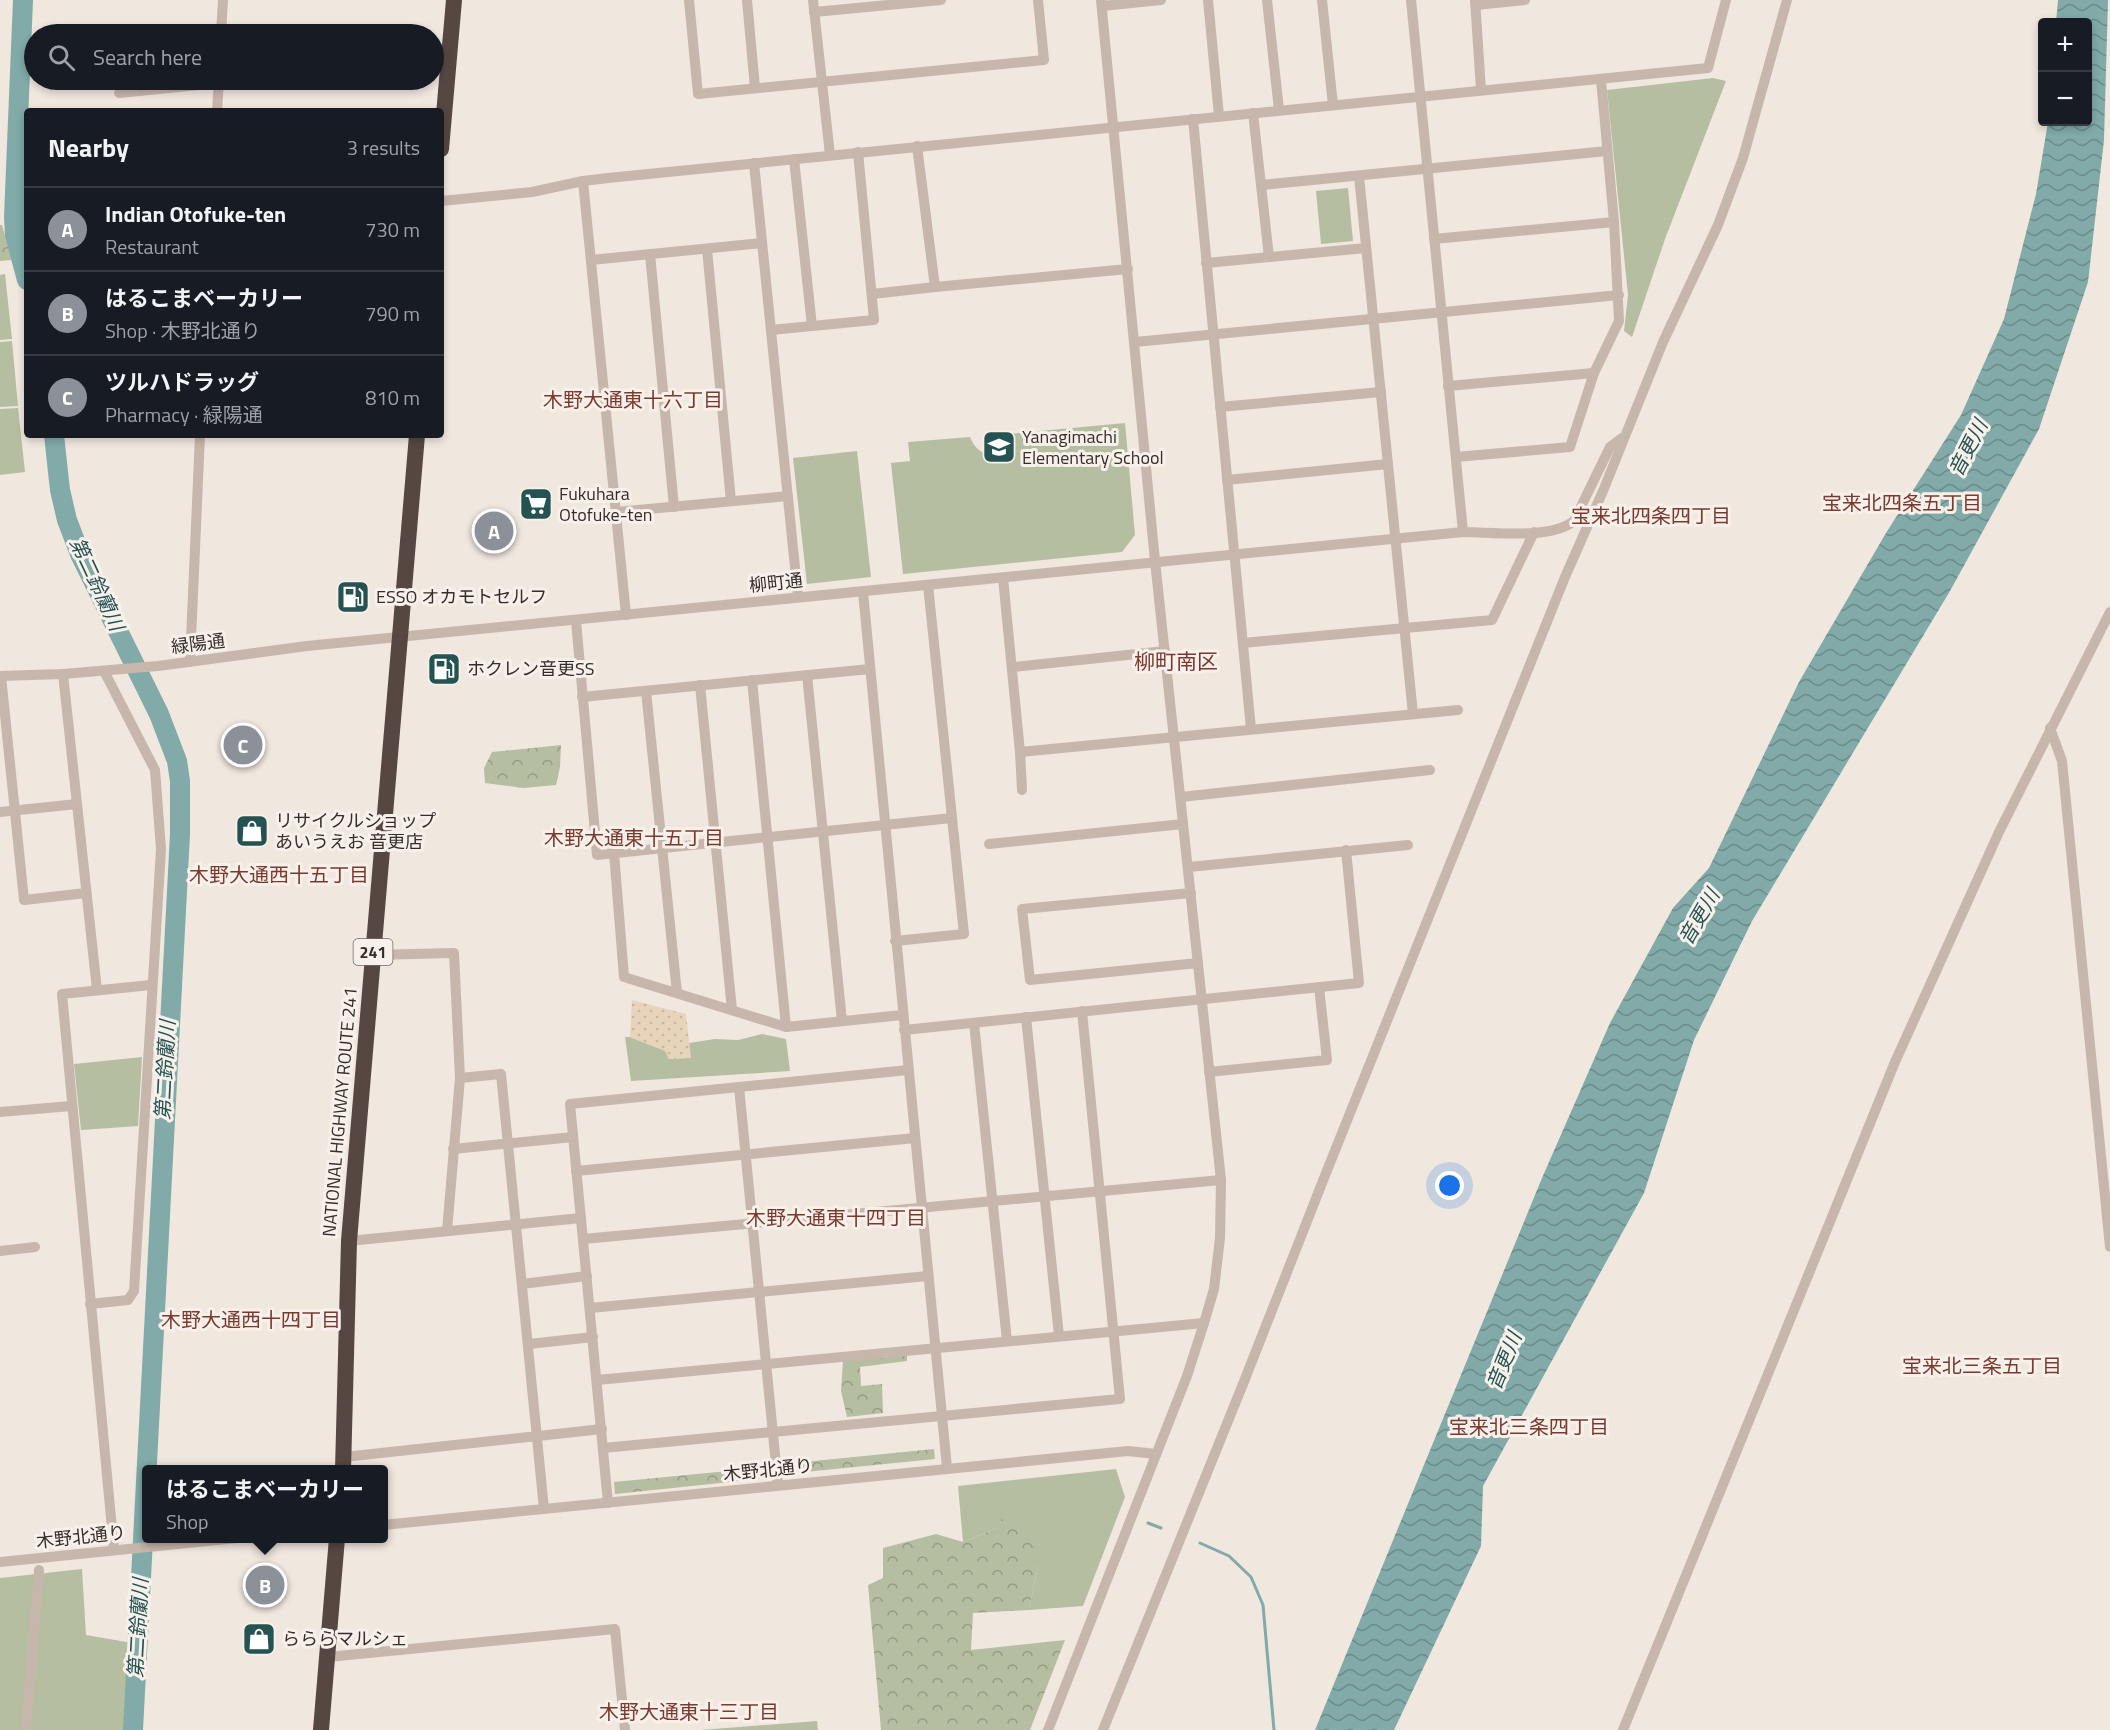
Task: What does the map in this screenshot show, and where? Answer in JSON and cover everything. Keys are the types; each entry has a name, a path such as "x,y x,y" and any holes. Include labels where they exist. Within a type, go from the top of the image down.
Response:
{"highway":[{"path":"444,115 454,0"},
{"name":"NATIONAL HIGHWAY ROUTE 241","path":"344,1463 349,1241 417,438"},
{"path":"321,1730 337,1543"}],"street":[{"path":"222,24 223,0"},
{"path":"689,0 698,94 1044,60 1038,0"},
{"path":"747,0 755,88"},
{"path":"813,0 830,155"},
{"path":"814,12 941,0"},
{"path":"1048,1730 1187,1376 1214,1289 1220,1238 1221,1180 1155,561 1102,3 1161,0"},
{"path":"1208,0 1219,116"},
{"path":"1267,0 1279,110"},
{"path":"1322,0 1333,105"},
{"path":"1411,0 1462,532"},
{"path":"1481,90 1475,2 1525,0"},
{"path":"444,201 532,192 583,181 858,152 1708,68 1726,0"},
{"path":"1103,1730 1244,1384 1543,631 1663,342 1722,214 1743,159 1787,0"},
{"path":"1456,457 1570,447 1594,373 1619,321 1614,222 1601,79"},
{"path":"119,93 144,90"},
{"path":"217,108 218,90"},
{"path":"1253,113 1269,257"},
{"path":"1193,119 1251,729"},
{"path":"917,146 935,287"},
{"path":"771,330 874,320 858,152"},
{"path":"1261,185 1607,152"},
{"path":"794,159 812,326"},
{"path":"754,163 798,597"},
{"path":"1359,176 1413,714"},
{"path":"583,181 627,615"},
{"path":"1434,238 1614,222"},
{"path":"591,260 762,243"},
{"path":"1206,263 1366,248"},
{"path":"707,249 731,501"},
{"path":"650,254 674,507"},
{"path":"872,294 1128,269"},
{"path":"1135,342 1619,295"},
{"path":"1449,386 1594,373"},
{"path":"1220,407 1381,392"},
{"path":"190,662 200,438"},
{"name":"柳町通","path":"400,637 1396,538 1462,532 1534,532 1566,527 1574,521 1610,447 1623,438"},
{"path":"1227,480 1388,464"},
{"path":"616,512 788,496"},
{"path":"1243,643 1492,620 1534,532"},
{"path":"1003,578 1013,667 1022,790"},
{"path":"896,941 964,934 928,585"},
{"path":"863,592 946,1468"},
{"path":"1623,1730 1895,1062 1999,832 2110,612"},
{"path":"576,621 597,855 952,818"},
{"name":"緑陽通","path":"0,676 63,675 158,666 307,646 400,637"},
{"path":"1013,667 1165,651"},
{"path":"582,697 870,669"},
{"path":"90,1304 128,1300 134,1291 161,849 155,770 109,670"},
{"path":"63,675 97,990"},
{"path":"807,675 842,1021"},
{"path":"0,676 24,900 87,893"},
{"path":"752,680 786,1027"},
{"path":"700,685 732,1010"},
{"path":"646,691 676,993"},
{"path":"1020,752 1458,710"},
{"path":"2050,728 2062,761 2110,1246"},
{"path":"1181,797 1430,770"},
{"path":"0,813 77,804"},
{"path":"989,844 1183,824"},
{"path":"1189,867 1408,845"},
{"path":"904,1030 1359,983 1346,850"},
{"path":"614,853 624,977 786,1027 902,1015"},
{"path":"1191,893 1022,909 1030,980 1198,963"},
{"path":"373,955 454,953 460,1078 447,1231"},
{"path":"114,1550 62,994 151,985"},
{"path":"1209,1072 1327,1060 1319,987"},
{"path":"603,1448 1120,1399 1082,1011"},
{"path":"1026,1017 1059,1336"},
{"path":"974,1023 1007,1341"},
{"path":"608,1503 570,1104 908,1070"},
{"path":"460,1078 501,1074 544,1509"},
{"path":"739,1087 778,1485"},
{"path":"0,1112 71,1106"},
{"path":"453,1149 573,1137"},
{"path":"576,1171 915,1138"},
{"path":"583,1239 1221,1180"},
{"path":"349,1241 581,1218"},
{"path":"0,1251 35,1247"},
{"path":"522,1284 587,1276"},
{"path":"590,1308 928,1276"},
{"path":"597,1380 1204,1323"},
{"path":"529,1344 593,1337"},
{"path":"344,1463 602,1430"},
{"name":"木野北通り","path":"388,1525 1128,1451 1156,1454"},
{"name":"木野北通り","path":"0,1562 196,1543"},
{"path":"25,1730 39,1570"},
{"path":"328,1657 615,1629 625,1730"}],"green space":[{"path":"1713,78 1726,81 1665,239 1632,337 1624,331 1628,295 1607,90"},
{"path":"1348,188 1353,241 1321,244 1316,191"},
{"path":"0,225 2,225 12,260 0,261"},
{"path":"5,274 12,339 0,340 0,275"},
{"path":"12,341 18,406 0,407 0,342"},
{"path":"18,408 25,472 0,475 0,409"},
{"path":"1125,423 1135,535 1122,552 903,574 891,463 910,461 908,442 970,437 979,450 991,454 1001,448 1009,434"},
{"path":"857,451 871,577 807,584 793,458"},
{"path":"561,745 556,785 524,788 485,783 484,768 492,752"},
{"path":"762,1034 786,1039 790,1071 631,1081 625,1037 666,1051 669,1059 690,1058 689,1043 715,1039 738,1040"},
{"path":"142,1057 138,1126 81,1130 74,1064"},
{"path":"907,1353 907,1361 860,1367 861,1386 882,1384 883,1413 847,1417 841,1391 843,1360"},
{"path":"934,1449 935,1459 785,1474 784,1464"},
{"path":"768,1467 769,1478 615,1494 614,1482"},
{"path":"1116,1469 1125,1497 1083,1606 1029,1610 1038,1566 997,1528 963,1542 958,1486"},
{"path":"1004,1515 1020,1518 1020,1534 1033,1540 1038,1566 1029,1610 973,1613 971,1650 1065,1640 1030,1730 881,1730 868,1585 883,1578 883,1548 936,1534 963,1542 997,1528"},
{"path":"82,1569 86,1635 132,1643 127,1730 0,1730 0,1578"},
{"path":"817,1721 818,1730 701,1730"}],"sand":[{"path":"632,1000 686,1014 691,1058 669,1059 665,1051 630,1037"}],"water":[{"name":"音更川","path":"2058,0 2108,0 2104,140 2088,282 2039,429 1950,591 1752,921 1694,1040 1644,1193 1483,1486 1481,1546 1394,1730 1315,1730 1542,1178 1610,1023 1673,908 1709,868 1799,682 1886,533 1961,415 2004,319 2036,194 2047,126 2092,126 2092,18 2056,18"}],"waterway":[{"name":"第二鈴蘭川","path":"23,0 14,217 15,235 24,269"},
{"name":"第二鈴蘭川","path":"54,438 60,490 67,520 80,554 159,714 177,761 180,781 180,834 147,1465"},
{"path":"1148,1523 1161,1528"},
{"name":"第二鈴蘭川","path":"133,1730 143,1543"},
{"path":"1200,1543 1229,1556 1251,1577 1263,1605 1274,1730"}],"place":[{"name":"Yanagimachi Elementary School","path":"999,447"},
{"name":"Fukuhara Otofuke-ten","path":"536,504"},
{"name":"Indian Otofuke-ten","path":"494,531"},
{"name":"ESSO オカモトセルフ","path":"353,597"},
{"name":"ホクレン音更SS","path":"444,669"},
{"name":"ツルハドラッグ","path":"243,745"},
{"name":"リサイクルショップ あいうえお 音更店","path":"252,831"},
{"name":"はるこまベーカリー","path":"265,1585"},
{"name":"らららマルシェ","path":"259,1639"}],"district":[{"name":"木野大通東十六丁目","path":"633,400"},
{"name":"宝来北四条五丁目","path":"1902,503"},
{"name":"宝来北四条四丁目","path":"1651,516"},
{"name":"柳町南区","path":"1176,662"},
{"name":"木野大通東十五丁目","path":"634,838"},
{"name":"木野大通西十五丁目","path":"279,875"},
{"name":"木野大通東十四丁目","path":"836,1218"},
{"name":"木野大通西十四丁目","path":"251,1320"},
{"name":"宝来北三条五丁目","path":"1982,1366"},
{"name":"宝来北三条四丁目","path":"1529,1427"},
{"name":"木野大通東十三丁目","path":"689,1712"}]}
